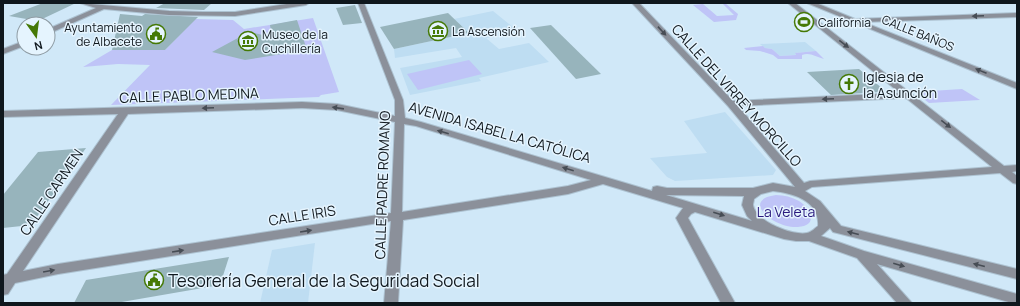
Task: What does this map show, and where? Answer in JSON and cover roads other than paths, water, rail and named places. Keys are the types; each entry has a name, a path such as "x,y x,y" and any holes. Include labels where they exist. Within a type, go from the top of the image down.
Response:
{"street":[{"path":"83,3 103,7 154,12 203,14 247,12 306,3"},
{"name":"CALLE PADRE ROMANO","path":"361,3 399,100 400,119 396,216 397,226 391,303"},
{"name":"CALLE DEL VIRREY MORCILLO","path":"636,3 731,104 799,189"},
{"path":"791,3 1017,181"},
{"name":"CALLE BAÑOS","path":"810,3 1017,86"},
{"path":"56,28 103,7"},
{"path":"148,16 154,12"},
{"path":"852,20 1017,15"},
{"path":"3,52 16,46"},
{"path":"1000,79 1017,77"},
{"path":"731,104 909,95"},
{"name":"CALLE PABLO MEDINA","path":"3,114 302,105 337,107 376,115"},
{"name":"CALLE CARMEN","path":"3,290 7,279 125,111"},
{"name":"AVENIDA ISABEL LA CATÓLICA","path":"376,115 400,119 610,181 784,235"},
{"path":"1017,168 810,184 799,189 773,187 761,188 753,192 747,201 754,218 771,230 784,235 811,237 861,255 1017,299"},
{"name":"AVENIDA ISABEL LA CATÓLICA","path":"610,181 667,192 753,192"},
{"name":"CALLE IRIS","path":"7,279 58,269 568,190 610,181"},
{"path":"799,189 818,205 837,229 1017,274"},
{"path":"696,207 687,211 682,218 728,303"},
{"path":"811,237 824,228 826,220 824,214"},
{"path":"861,255 905,303"}],"place":[{"name":"California","path":"804,22"},
{"name":"La Ascensión","path":"438,31"},
{"name":"Ayuntamiento de Albacete","path":"156,34"},
{"name":"Museo de la Cuchillería","path":"248,41"},
{"name":"Iglesia de la Asunción","path":"849,84"},
{"name":"Tesorería General de la Seguridad Social","path":"154,280"}],"park label":[{"name":"La Veleta","path":"786,211"}]}
